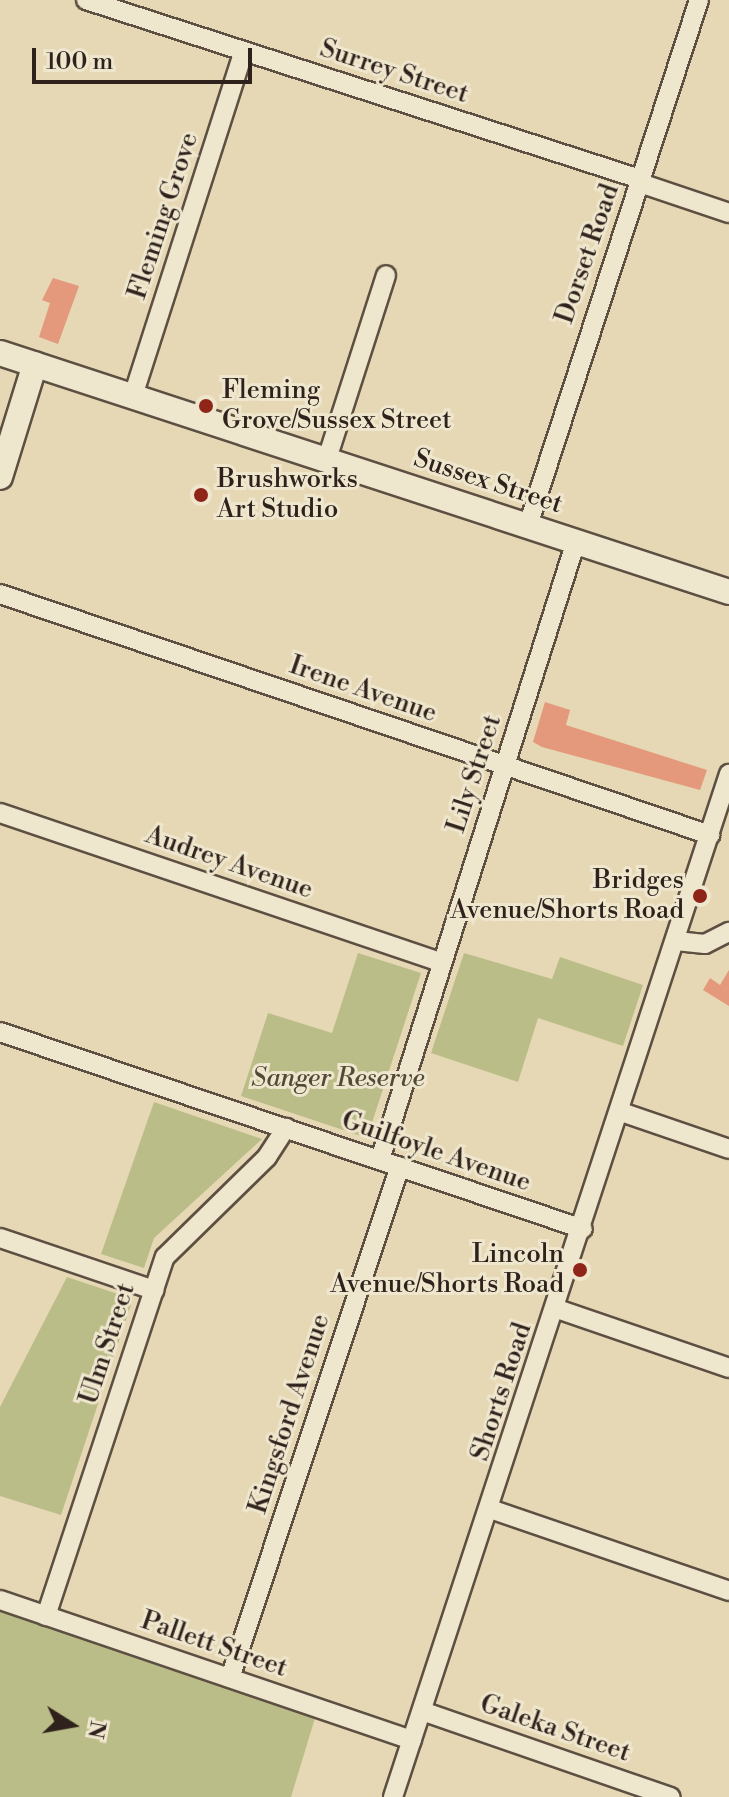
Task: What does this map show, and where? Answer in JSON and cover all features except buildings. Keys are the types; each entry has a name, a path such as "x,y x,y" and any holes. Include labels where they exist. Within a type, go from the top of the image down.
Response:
{"street":[{"name":"Surrey Street","path":"86,0 729,213"},
{"name":"Dorset Road","path":"528,525 699,0"},
{"name":"Fleming Grove","path":"133,396 244,51"},
{"path":"327,459 386,275"},
{"name":"Sussex Street","path":"0,353 729,592"},
{"path":"0,477 35,364"},
{"name":"Lily Street","path":"380,1160 576,541"},
{"name":"Irene Avenue","path":"0,594 710,835"},
{"name":"Shorts Road","path":"393,1797 557,1309 729,774"},
{"name":"Audrey Avenue","path":"0,813 441,962"},
{"path":"676,941 705,944 729,932"},
{"name":"Guilfoyle Avenue","path":"0,1032 583,1229"},
{"path":"621,1112 729,1149"},
{"name":"Ulm Street","path":"46,1616 171,1247 267,1157 286,1128"},
{"name":"Kingsford Avenue","path":"230,1678 400,1166"},
{"path":"0,1238 154,1290"},
{"path":"557,1309 729,1368"},
{"path":"490,1509 729,1591"},
{"name":"Pallett Street","path":"0,1600 412,1740"},
{"name":"Galeka Street","path":"422,1711 671,1797"}],"green space":[{"name":"Sanger Reserve","path":"358,953 421,973 367,1138 241,1096 268,1013 332,1033"},
{"name":"Sanger Reserve","path":"464,953 552,979 560,957 643,985 623,1046 538,1018 518,1082 431,1053"},
{"name":"Sanger Reserve","path":"154,1102 262,1139 154,1238 144,1268 101,1254"},
{"path":"67,1277 133,1299 61,1515 0,1496 0,1407"},
{"path":"0,1611 315,1718 291,1797 0,1797"}],"place":[{"name":"Fleming Grove/Sussex Street","path":"206,406"},
{"name":"Brushworks Art Studio","path":"201,495"},
{"name":"Bridges Avenue/Shorts Road","path":"700,896"},
{"name":"Lincoln Avenue/Shorts Road","path":"580,1270"}]}
